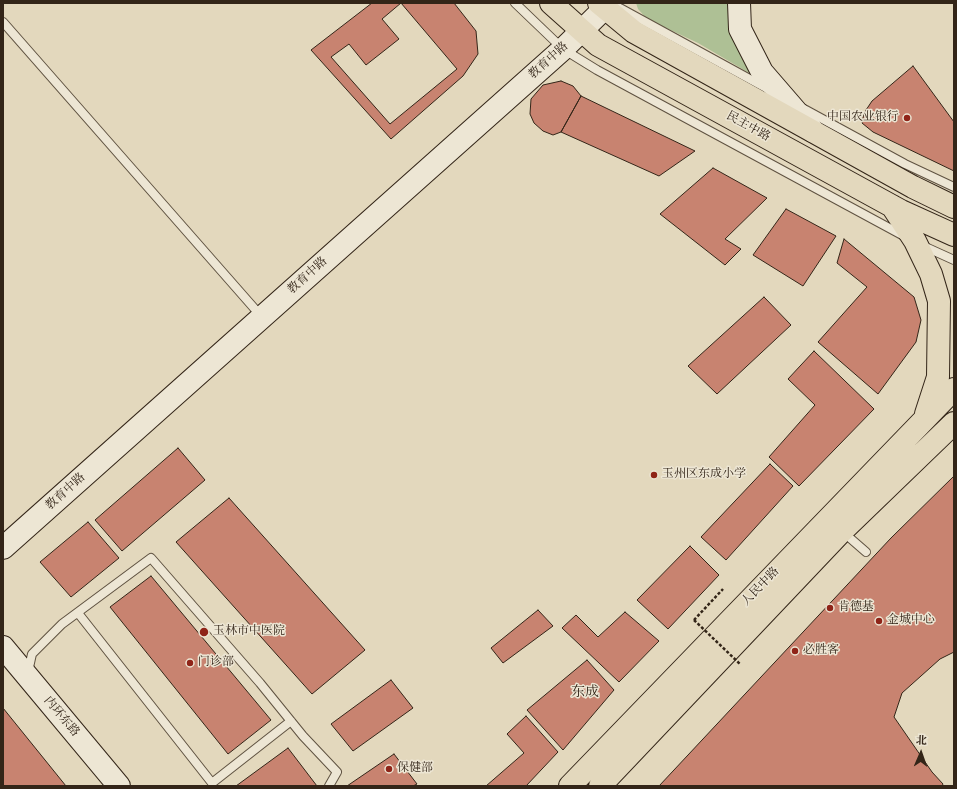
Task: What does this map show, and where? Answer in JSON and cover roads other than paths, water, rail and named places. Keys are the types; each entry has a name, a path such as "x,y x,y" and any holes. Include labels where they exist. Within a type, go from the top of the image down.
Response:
{"main road":[{"name":"民主中路","path":"551,3 582,31 605,49 891,205 954,235"},
{"path":"739,3 740,29 762,72 815,133"},
{"name":"教育中路","path":"3,548 563,49 582,31 606,4"},
{"path":"606,4 634,32 913,188 954,207"},
{"path":"891,205 915,241 931,274 939,301 938,377 925,419"},
{"name":"人民中路","path":"570,786 954,389"},
{"name":"人民中路","path":"600,786 842,531 954,422"},
{"name":"内环东路","path":"3,647 119,786"}],"lane":[{"path":"515,3 563,49 597,70 915,241 954,260"},
{"path":"606,4 905,164 954,187"},
{"path":"3,22 262,317"},
{"path":"842,531 866,552"},
{"path":"27,677 32,654 62,624 151,558 260,683 291,721 337,772 329,786"},
{"path":"78,613 212,783 291,721"}],"place":[{"name":"中国农业银行","path":"907,118"},
{"name":"玉州区东成小学","path":"654,475"},
{"name":"肯德基","path":"830,608"},
{"name":"金城中心","path":"879,621"},
{"name":"玉林市中医院","path":"204,632"},
{"name":"必胜客","path":"795,651"},
{"name":"门诊部","path":"190,663"},
{"name":"保健部","path":"389,769"}],"district":[{"name":"东成","path":"585,693"}]}
